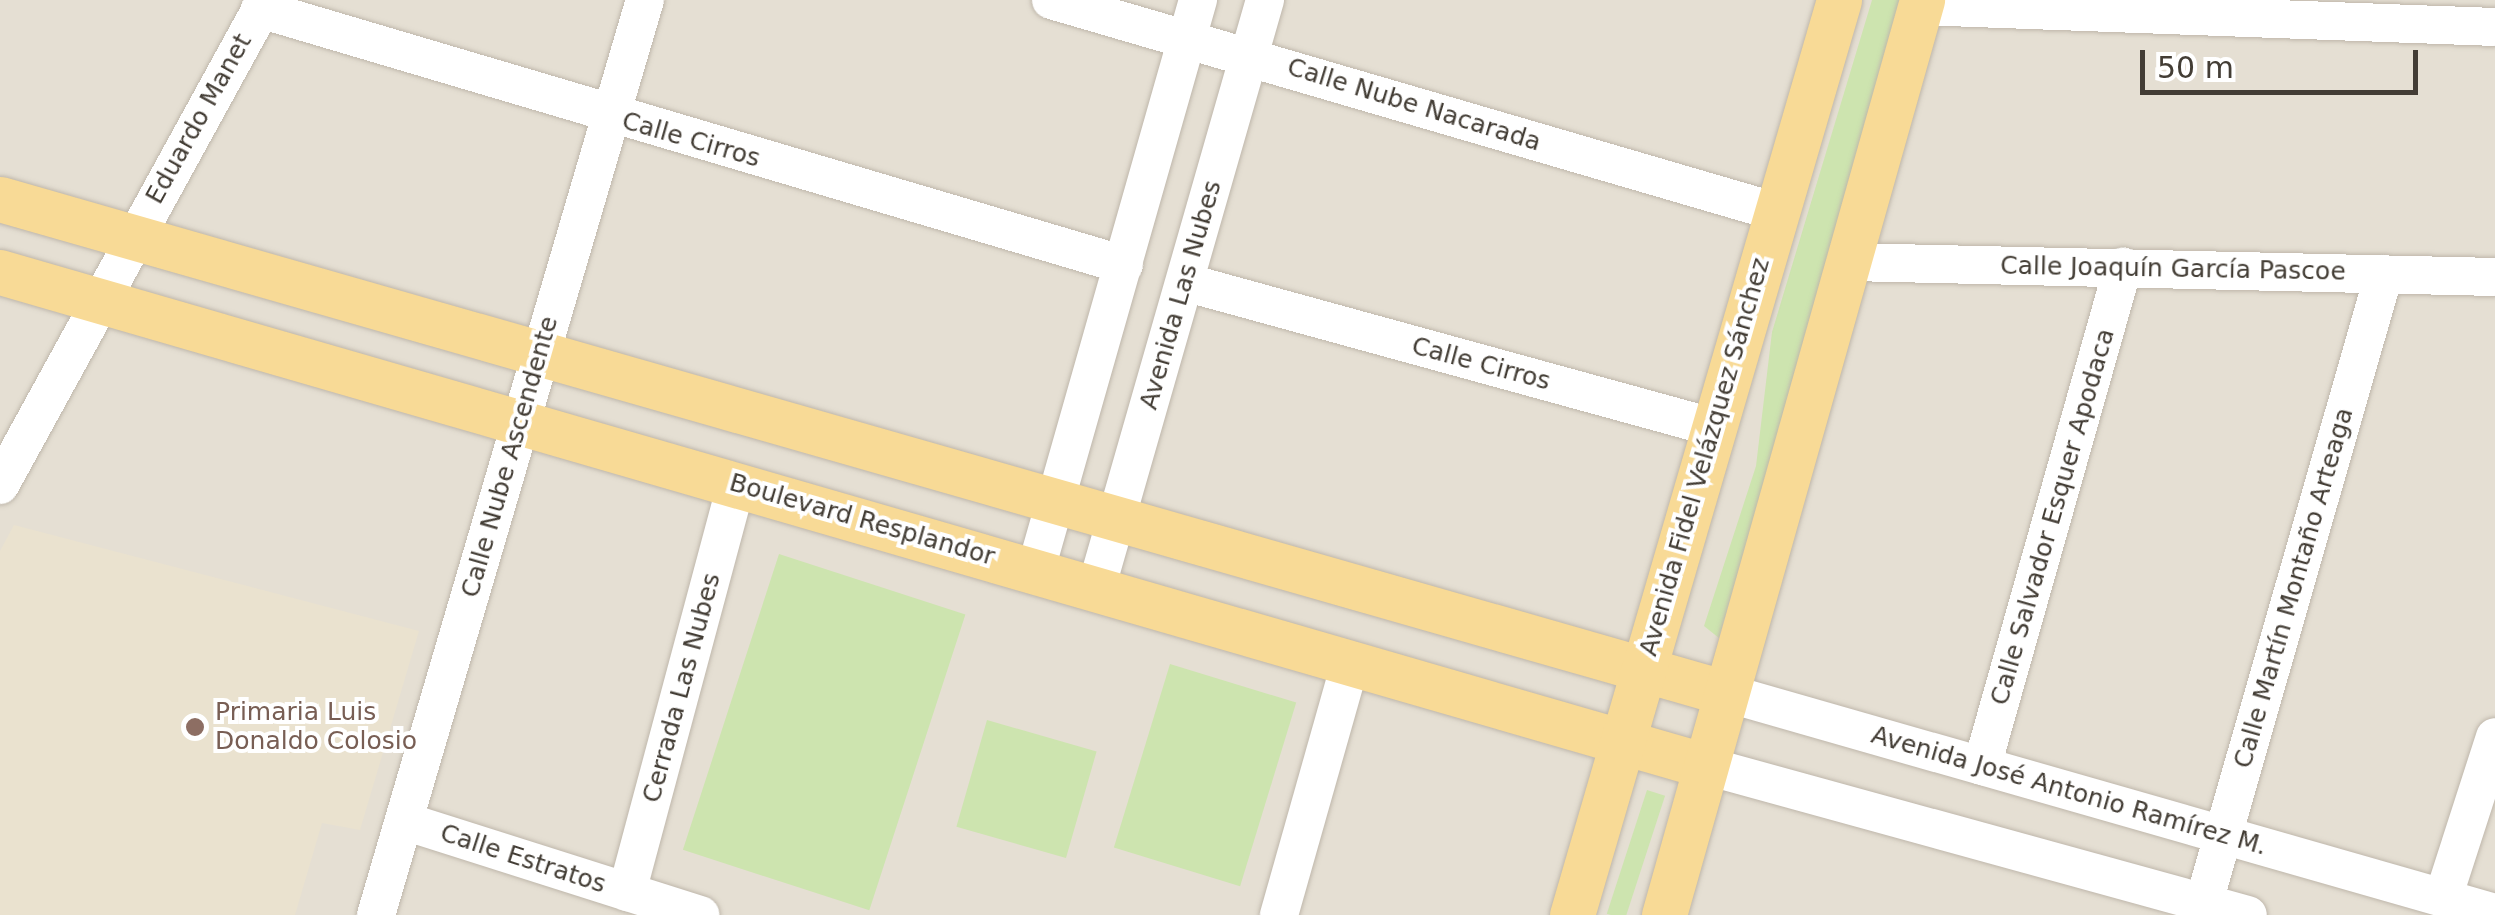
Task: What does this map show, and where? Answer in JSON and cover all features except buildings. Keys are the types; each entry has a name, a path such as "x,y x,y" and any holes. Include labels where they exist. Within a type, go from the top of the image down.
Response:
{"main road":[{"name":"Avenida Fidel Velázquez Sánchez","path":"1572,915 1840,0"},
{"path":"1664,915 1723,692 1850,262 1921,3"},
{"path":"0,199 540,351 1642,672"},
{"name":"Boulevard Resplandor","path":"0,272 519,426 1036,569 1349,667 1623,742"},
{"name":"Avenida José Antonio Ramírez M.","path":"1642,672 1723,692"},
{"path":"1623,742 1703,765"}],"street":[{"name":"Calle Nube Ascendente","path":"376,915 645,0"},
{"name":"Calle Nube Nacarada","path":"1051,0 1776,212"},
{"path":"1036,569 1198,0"},
{"name":"Avenida Las Nubes","path":"1096,589 1113,519 1188,284 1265,0"},
{"path":"1921,3 2449,13 2495,26"},
{"name":"Calle Cirros","path":"263,5 612,117 1124,265"},
{"name":"Eduardo Manet","path":"0,484 263,5"},
{"name":"Calle Joaquín García Pascoe","path":"1850,262 2495,277"},
{"name":"Calle Salvador Esquer Apodaca","path":"1982,766 2124,267"},
{"name":"Calle Martín Montaño Arteaga","path":"2204,902 2384,274"},
{"name":"Calle Cirros","path":"1188,284 1716,428"},
{"name":"Cerrada Las Nubes","path":"627,892 736,485"},
{"path":"1280,915 1349,667"},
{"name":"Avenida José Antonio Ramírez M.","path":"1723,692 2495,913"},
{"path":"2443,898 2495,738"},
{"path":"1703,765 2248,915"},
{"name":"Calle Estratos","path":"404,821 700,915"}],"shaded area":[{"path":"0,0 2495,0 2495,915 0,915"},
{"name":"Primaria Luis Donaldo Colosio","path":"14,525 419,631 360,830 322,823 295,915 0,915 0,551"}],"green space":[{"path":"1872,0 1903,0 1719,638 1704,626 1756,466 1772,332"},
{"path":"779,554 965,615 869,910 683,850"},
{"path":"1170,664 1296,703 1240,886 1114,848"},
{"path":"987,720 1097,751 1066,858 956,827"},
{"path":"1647,790 1665,796 1626,915 1607,914"}],"place":[{"name":"Primaria Luis Donaldo Colosio","path":"195,727"}]}
